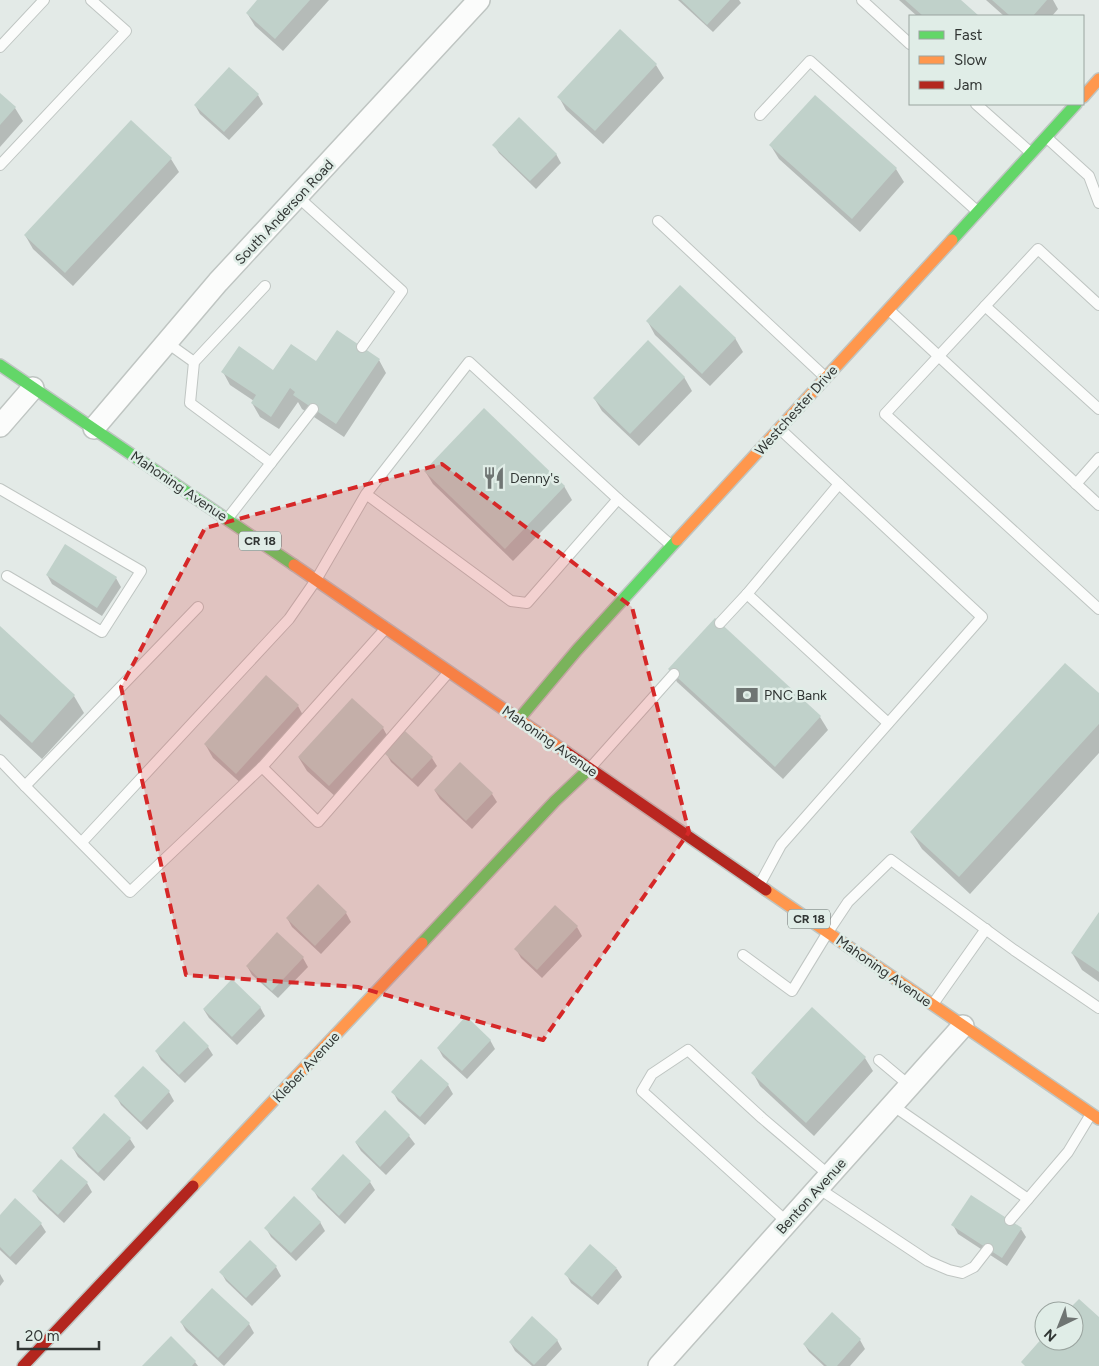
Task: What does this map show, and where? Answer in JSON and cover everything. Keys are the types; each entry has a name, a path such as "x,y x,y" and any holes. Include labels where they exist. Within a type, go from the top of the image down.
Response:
{"street":[{"name":"South Anderson Road","path":"94,428 218,282 479,0"},
{"path":"1084,96 1099,79"},
{"name":"Westchester Drive","path":"519,719 577,650 1075,105"},
{"name":"Mahoning Avenue","path":"0,365 450,671 1095,1116"},
{"path":"0,426 33,388"},
{"name":"Kleber Avenue","path":"23,1366 589,768"},
{"name":"Benton Avenue","path":"658,1366 963,1026"}],"lane":[{"path":"0,47 44,0"},
{"path":"0,165 126,31 91,0"},
{"path":"862,0 909,43"},
{"path":"760,115 810,61 978,212"},
{"path":"977,105 1031,153"},
{"path":"1046,137 1089,176 1098,197"},
{"path":"298,197 402,291 362,347"},
{"path":"658,221 826,378"},
{"path":"1099,305 1038,249 885,414 1099,609"},
{"path":"265,286 194,362 190,403 271,463"},
{"path":"985,306 1099,409"},
{"path":"888,310 1099,506"},
{"path":"166,342 194,362"},
{"path":"82,842 290,619 316,580 366,494 469,362 672,546"},
{"path":"227,519 313,409"},
{"path":"759,885 781,845 982,617 779,429"},
{"path":"1076,484 1099,458"},
{"path":"720,623 747,594 839,484"},
{"path":"0,489 141,571 102,632 7,576"},
{"path":"366,494 511,601 527,603 618,499"},
{"path":"747,594 888,722"},
{"path":"25,786 198,607"},
{"path":"0,760 130,892 262,767 386,628"},
{"path":"262,767 318,822 450,671"},
{"path":"589,768 674,674"},
{"path":"743,955 792,991 848,902 891,860 1099,1008"},
{"path":"933,1005 986,929"},
{"path":"787,1222 642,1091 652,1074 688,1050 762,1118 824,1182 928,1262 962,1274 974,1267 988,1249"},
{"path":"880,1060 910,1086"},
{"path":"892,1105 1028,1199"},
{"path":"1010,1220 1068,1152 1095,1116"}],"highlighted area":[{"path":"442,464 632,607 689,832 543,1040 358,987 186,975 121,687 205,528"}],"building":[{"path":"257,0 310,0 275,39 246,13"},
{"path":"681,0 730,0 707,25"},
{"path":"905,0 961,0 978,15 922,15"},
{"path":"992,0 1047,0 1034,15 1009,15"},
{"path":"620,29 657,64 595,131 557,97"},
{"path":"229,67 259,94 224,132 194,105"},
{"path":"0,93 16,107 0,125"},
{"path":"815,95 897,168 852,219 769,145"},
{"path":"519,117 557,154 530,181 492,145"},
{"path":"131,120 172,158 65,273 24,235"},
{"path":"680,285 736,338 702,374 646,321"},
{"path":"337,330 380,359 336,424 293,395 295,392 290,388 271,417 251,403 256,395 221,372 239,346 273,370 291,344 316,361"},
{"path":"648,340 685,377 630,434 593,398"},
{"name":"Denny's","path":"484,408 565,486 505,549 424,471"},
{"path":"65,544 117,577 97,608 46,575"},
{"name":"PNC Bank","path":"715,618 821,716 775,767 668,669"},
{"path":"0,626 75,695 32,743 0,714"},
{"path":"1065,663 1099,693 1099,724 959,877 910,832"},
{"path":"266,675 299,705 236,774 204,744"},
{"path":"352,698 384,727 329,786 298,757"},
{"path":"405,731 433,757 412,779 384,753"},
{"path":"460,762 493,793 466,821 434,790"},
{"path":"318,884 347,912 315,946 286,918"},
{"path":"555,905 578,926 537,970 514,949"},
{"path":"1099,912 1099,972 1071,953"},
{"path":"277,932 304,957 272,991 246,966"},
{"path":"232,979 261,1007 232,1037 203,1009"},
{"path":"812,1007 866,1057 806,1123 751,1073"},
{"path":"466,1016 491,1040 462,1071 437,1048"},
{"path":"184,1021 209,1046 179,1075 155,1051"},
{"path":"421,1059 449,1084 420,1117 391,1092"},
{"path":"143,1066 170,1091 141,1122 114,1096"},
{"path":"385,1110 410,1135 380,1167 355,1142"},
{"path":"104,1113 131,1138 98,1173 72,1148"},
{"path":"343,1154 371,1181 339,1216 311,1189"},
{"path":"61,1159 88,1182 58,1215 32,1191"},
{"path":"971,1195 1022,1228 1002,1258 951,1225"},
{"path":"294,1196 321,1222 291,1253 264,1228"},
{"path":"15,1198 42,1223 10,1257 0,1247 0,1215"},
{"path":"250,1240 277,1266 246,1298 219,1272"},
{"path":"590,1244 617,1268 592,1297 564,1274"},
{"path":"212,1288 250,1323 218,1358 180,1322"},
{"path":"1084,1304 1099,1317 1099,1366 1025,1366 1021,1362 1034,1347 1034,1351 1084,1351"},
{"path":"832,1312 861,1339 837,1366 827,1366 803,1344"},
{"path":"532,1316 558,1340 534,1365 509,1342"},
{"path":"171,1336 196,1361 192,1366 142,1366"}],"traffic: fast":[{"path":"952,240 1075,105"},
{"path":"0,365 294,565"},
{"path":"519,719 577,650 677,540"},
{"path":"422,943 555,801 589,769"}],"traffic: slow":[{"path":"1084,96 1099,79"},
{"path":"677,540 952,240"},
{"path":"294,565 566,752"},
{"path":"766,890 1099,1119"},
{"path":"193,1186 422,943"}],"traffic: jam":[{"path":"566,752 766,890"},
{"path":"23,1366 193,1186"}],"place":[{"name":"Denny's","path":"494,478"},
{"name":"PNC Bank","path":"747,695"}]}
